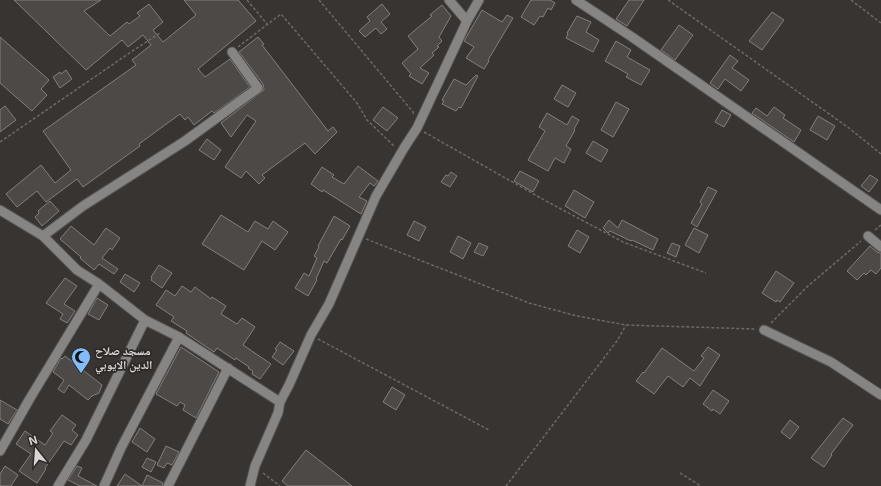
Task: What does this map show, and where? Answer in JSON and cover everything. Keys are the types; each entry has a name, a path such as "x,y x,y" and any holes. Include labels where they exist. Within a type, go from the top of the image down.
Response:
{"street":[{"path":"450,0 467,21"},
{"path":"250,486 255,466 278,413 280,402 311,335 329,304 376,196 417,128 478,0"},
{"path":"576,0 632,37 881,210"},
{"path":"43,236 83,206 185,141 258,88 232,52"},
{"path":"0,210 43,236 77,270 99,284 145,320 179,337 280,402"},
{"path":"868,236 881,247"},
{"path":"0,451 99,284"},
{"path":"58,486 86,440 145,320"},
{"path":"764,330 831,362 881,395"},
{"path":"104,486 121,448 179,337"},
{"path":"168,486 228,368"}],"path":[{"path":"247,0 267,24"},
{"path":"319,0 413,112 417,128 546,201 624,242 706,273"},
{"path":"668,0 849,128 881,154"},
{"path":"851,0 881,23"},
{"path":"232,52 281,14 357,103 367,120 401,153"},
{"path":"0,142 160,33"},
{"path":"359,236 529,303 577,316 626,325 764,330 808,286 881,225"},
{"path":"506,486 617,341 626,325"},
{"path":"311,335 489,430"},
{"path":"255,466 280,486"},
{"path":"680,473 701,486"}],"building":[{"path":"14,0 101,0 84,11 110,36 127,22 129,24 140,16 137,13 149,4 163,22 153,30 163,42 196,15 184,0 238,0 256,21 198,69 205,77 230,59 250,87 214,113 212,111 194,125 188,117 185,120 180,114 139,144 140,146 83,187 77,179 46,202 37,191 17,207 6,194 41,165 55,183 71,170 43,131 136,65 132,60 151,45 143,35 128,47 122,40 86,70"},
{"path":"531,0 550,0 555,3 551,10 548,8 543,17 540,16 534,25 521,17"},
{"path":"629,0 644,0 627,26 616,19"},
{"path":"382,4 390,14 381,22 387,29 381,34 376,28 365,37 359,31 370,21 367,17"},
{"path":"442,5 451,16 439,37 442,41 437,46 439,47 432,53 434,55 420,68 429,73 422,84 409,76 411,74 402,63 418,49 408,36 432,16 430,15"},
{"path":"482,10 502,22 507,15 513,18 484,69 466,58 474,47 464,41"},
{"path":"772,12 784,20 762,50 749,41"},
{"path":"577,16 591,22 586,32 599,40 593,52 566,38 567,33"},
{"path":"679,25 693,35 675,60 661,50"},
{"path":"0,37 49,80 41,89 47,95 32,111 0,83"},
{"path":"258,37 264,44 262,45 328,131 333,127 337,132 315,154 305,143 262,175 265,178 259,184 246,171 241,178 225,167 256,121 247,115 231,137 221,123 264,90 263,84 239,52"},
{"path":"616,41 631,50 627,57 650,70 641,85 626,77 628,74 605,61"},
{"path":"730,55 738,61 732,68 749,80 741,91 725,79 718,89 710,83"},
{"path":"66,70 72,79 60,88 53,77"},
{"path":"476,75 478,76 461,108 459,107 456,111 442,104 444,101 442,100 454,79 466,85"},
{"path":"562,85 576,93 568,107 554,99"},
{"path":"616,102 629,109 613,137 601,130"},
{"path":"5,106 16,120 0,132 0,110"},
{"path":"383,107 398,118 387,131 373,120"},
{"path":"774,107 785,115 783,118 801,130 794,142 752,113 756,108 767,116"},
{"path":"722,110 731,115 724,127 715,122"},
{"path":"547,113 567,125 572,116 579,120 566,146 571,149 564,163 555,158 548,171 528,160 545,131 539,127"},
{"path":"818,116 835,126 827,140 810,130"},
{"path":"207,139 221,150 214,160 199,150"},
{"path":"593,141 608,150 601,162 586,153"},
{"path":"358,166 378,181 374,186 370,183 359,197 367,201 361,214 323,190 322,192 311,184 322,167 334,175 332,177 344,184"},
{"path":"520,171 539,181 533,192 514,181"},
{"path":"451,172 457,176 450,187 441,182 446,175 448,176"},
{"path":"870,175 878,180 869,192 861,186"},
{"path":"708,187 717,191 697,227 691,223 702,204 700,202"},
{"path":"574,190 594,202 585,218 565,206"},
{"path":"50,201 59,211 42,226 35,217 39,213 38,211"},
{"path":"221,215 248,232 255,221 268,229 273,221 288,232 275,250 262,241 244,270 202,244"},
{"path":"334,216 350,226 327,263 324,261 316,279 317,280 308,296 295,288 304,273 309,276 317,258 314,256 319,247 318,246"},
{"path":"609,220 618,228 622,220 658,239 653,250 610,231 608,233 603,228"},
{"path":"414,221 426,227 419,241 407,235"},
{"path":"71,226 94,245 106,228 120,238 112,250 110,248 102,258 118,269 114,274 99,264 94,270 60,239"},
{"path":"694,228 708,235 699,253 685,245"},
{"path":"577,230 589,237 580,253 568,246"},
{"path":"458,236 471,243 463,259 450,252"},
{"path":"479,243 488,247 483,256 474,252"},
{"path":"672,243 680,246 676,257 667,253"},
{"path":"870,246 877,252 881,253 881,268 876,274 871,270 866,275 864,273 857,280 847,271"},
{"path":"159,265 172,273 162,288 151,280 151,277"},
{"path":"776,271 794,283 780,302 777,300 776,302 762,293"},
{"path":"125,274 140,283 134,292 120,282"},
{"path":"65,278 77,286 64,304 75,311 67,323 60,319 63,314 46,303"},
{"path":"182,286 191,292 195,287 211,299 212,297 226,306 221,314 237,324 242,318 255,327 243,345 271,364 260,379 252,374 253,371 248,368 249,367 236,358 235,360 217,348 214,352 186,333 187,331 171,321 174,317 156,305 166,290 175,296"},
{"path":"97,298 108,305 99,320 88,314"},
{"path":"280,342 294,351 283,365 272,357"},
{"path":"181,347 219,372 196,418 183,410 185,405 180,402 177,406 156,394"},
{"path":"708,347 720,355 700,386 690,378 683,387 668,376 654,394 636,381 643,372 644,373 662,348 694,371 704,358 701,356"},
{"path":"65,356 102,385 99,393 92,396 88,400 69,385 64,393 58,389 64,380 53,372 61,358 62,359"},
{"path":"392,387 405,395 396,410 383,402"},
{"path":"713,390 729,401 720,414 713,409 712,411 703,404"},
{"path":"0,400 17,410 8,424 0,419"},
{"path":"62,415 76,425 72,430 78,435 71,445 64,441 45,468 46,469 37,483 19,471 31,454 16,444 25,431 45,445 53,433 50,431"},
{"path":"843,418 853,425 831,454 832,455 824,467 811,458"},
{"path":"790,420 799,427 790,439 781,432"},
{"path":"140,428 155,439 147,452 132,442"},
{"path":"166,446 179,452 172,465 167,463 164,468 157,465"},
{"path":"306,450 352,486 288,486 282,481"},
{"path":"147,458 156,462 151,472 142,467"},
{"path":"5,466 18,475 11,486 0,486 0,474"},
{"path":"77,466 82,468 78,476 97,486 80,486 68,480"},
{"path":"125,474 142,486 117,486"},
{"path":"147,475 163,483 162,486 142,486"}],"place":[{"name":"مسجد صلاح الدين الايوبي","path":"81,374"}]}
